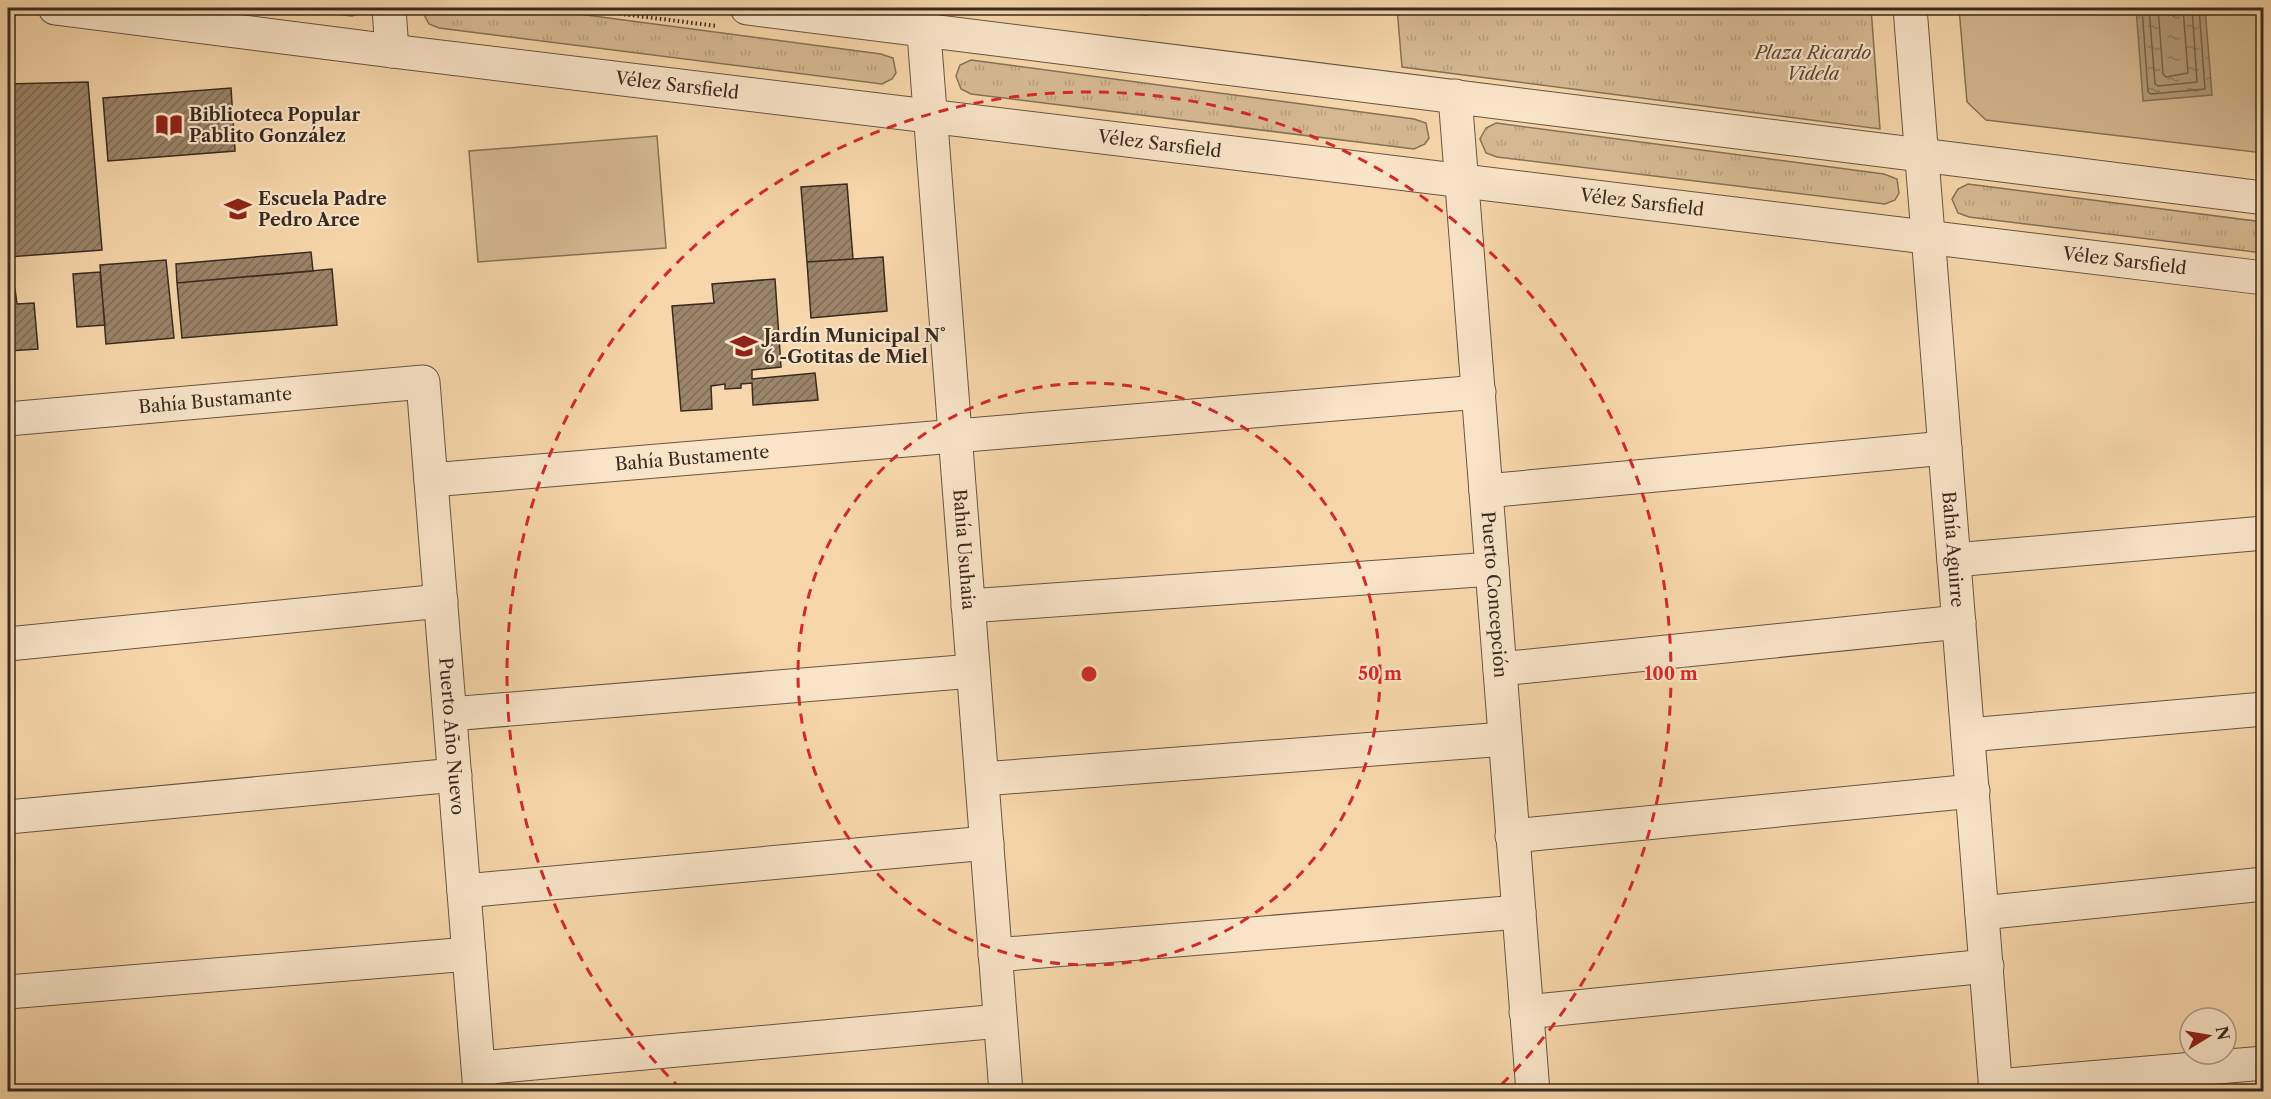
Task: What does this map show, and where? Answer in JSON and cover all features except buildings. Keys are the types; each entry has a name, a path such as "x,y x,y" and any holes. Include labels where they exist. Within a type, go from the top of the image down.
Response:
{"street":[{"name":"Vélez Sarsfield","path":"55,8 930,117 2264,278"},
{"path":"389,8 392,51"},
{"path":"747,8 922,19 1455,96 2264,198"},
{"name":"Bahía Aguirre","path":"1910,8 1996,1089"},
{"name":"Bahía Usuhaia","path":"922,19 1006,1092"},
{"name":"Puerto Concepción","path":"1455,96 1533,1092"},
{"name":"Bahía Bustamante","path":"8,419 423,382"},
{"name":"Puerto Año Nuevo","path":"423,382 479,1080"},
{"name":"Bahía Bustamente","path":"431,480 955,434 1479,392"},
{"path":"1486,491 1945,448"},
{"path":"1954,560 2264,533"},
{"path":"968,606 1492,569"},
{"path":"8,644 441,602"},
{"path":"1500,669 1959,622"},
{"path":"450,714 973,671"},
{"path":"1968,735 2264,709"},
{"path":"981,779 1505,739"},
{"path":"8,817 455,775"},
{"path":"1512,836 1973,791"},
{"path":"465,891 987,843"},
{"path":"1982,913 2264,884"},
{"path":"995,955 1519,912"},
{"path":"8,992 470,954"},
{"path":"1526,1012 1987,966"},
{"path":"479,1080 1000,1021"},
{"path":"1996,1089 2264,1063"}],"green space":[{"path":"284,8 365,8 363,12 352,16"},
{"path":"424,8 533,8 881,54 893,58 896,73 892,79 882,84 439,28 429,24 422,11"},
{"name":"Plaza Ricardo Videla","path":"1397,8 1871,8 1880,129 1402,67"},
{"path":"1959,8 2263,8 2263,153 1986,120 1967,102"},
{"path":"971,60 1414,119 1426,123 1429,138 1425,144 1414,149 971,94 961,89 956,76 960,65"},
{"path":"1496,123 1884,174 1897,179 1899,193 1895,200 1885,204 1497,157 1486,153 1480,139 1486,128"},
{"path":"657,136 666,248 478,262 469,151"},
{"path":"1968,184 2263,222 2263,253 1969,217 1958,213 1952,199 1958,189"}],"water":[{"path":"2136,8 2205,8 2212,95 2143,101"}],"place":[{"name":"Biblioteca Popular Pablito González","path":"169,125"},
{"name":"Escuela Padre Pedro Arce","path":"238,209"},
{"name":"Jardín Municipal N° 6 -Gotitas de Miel","path":"744,346"}]}
